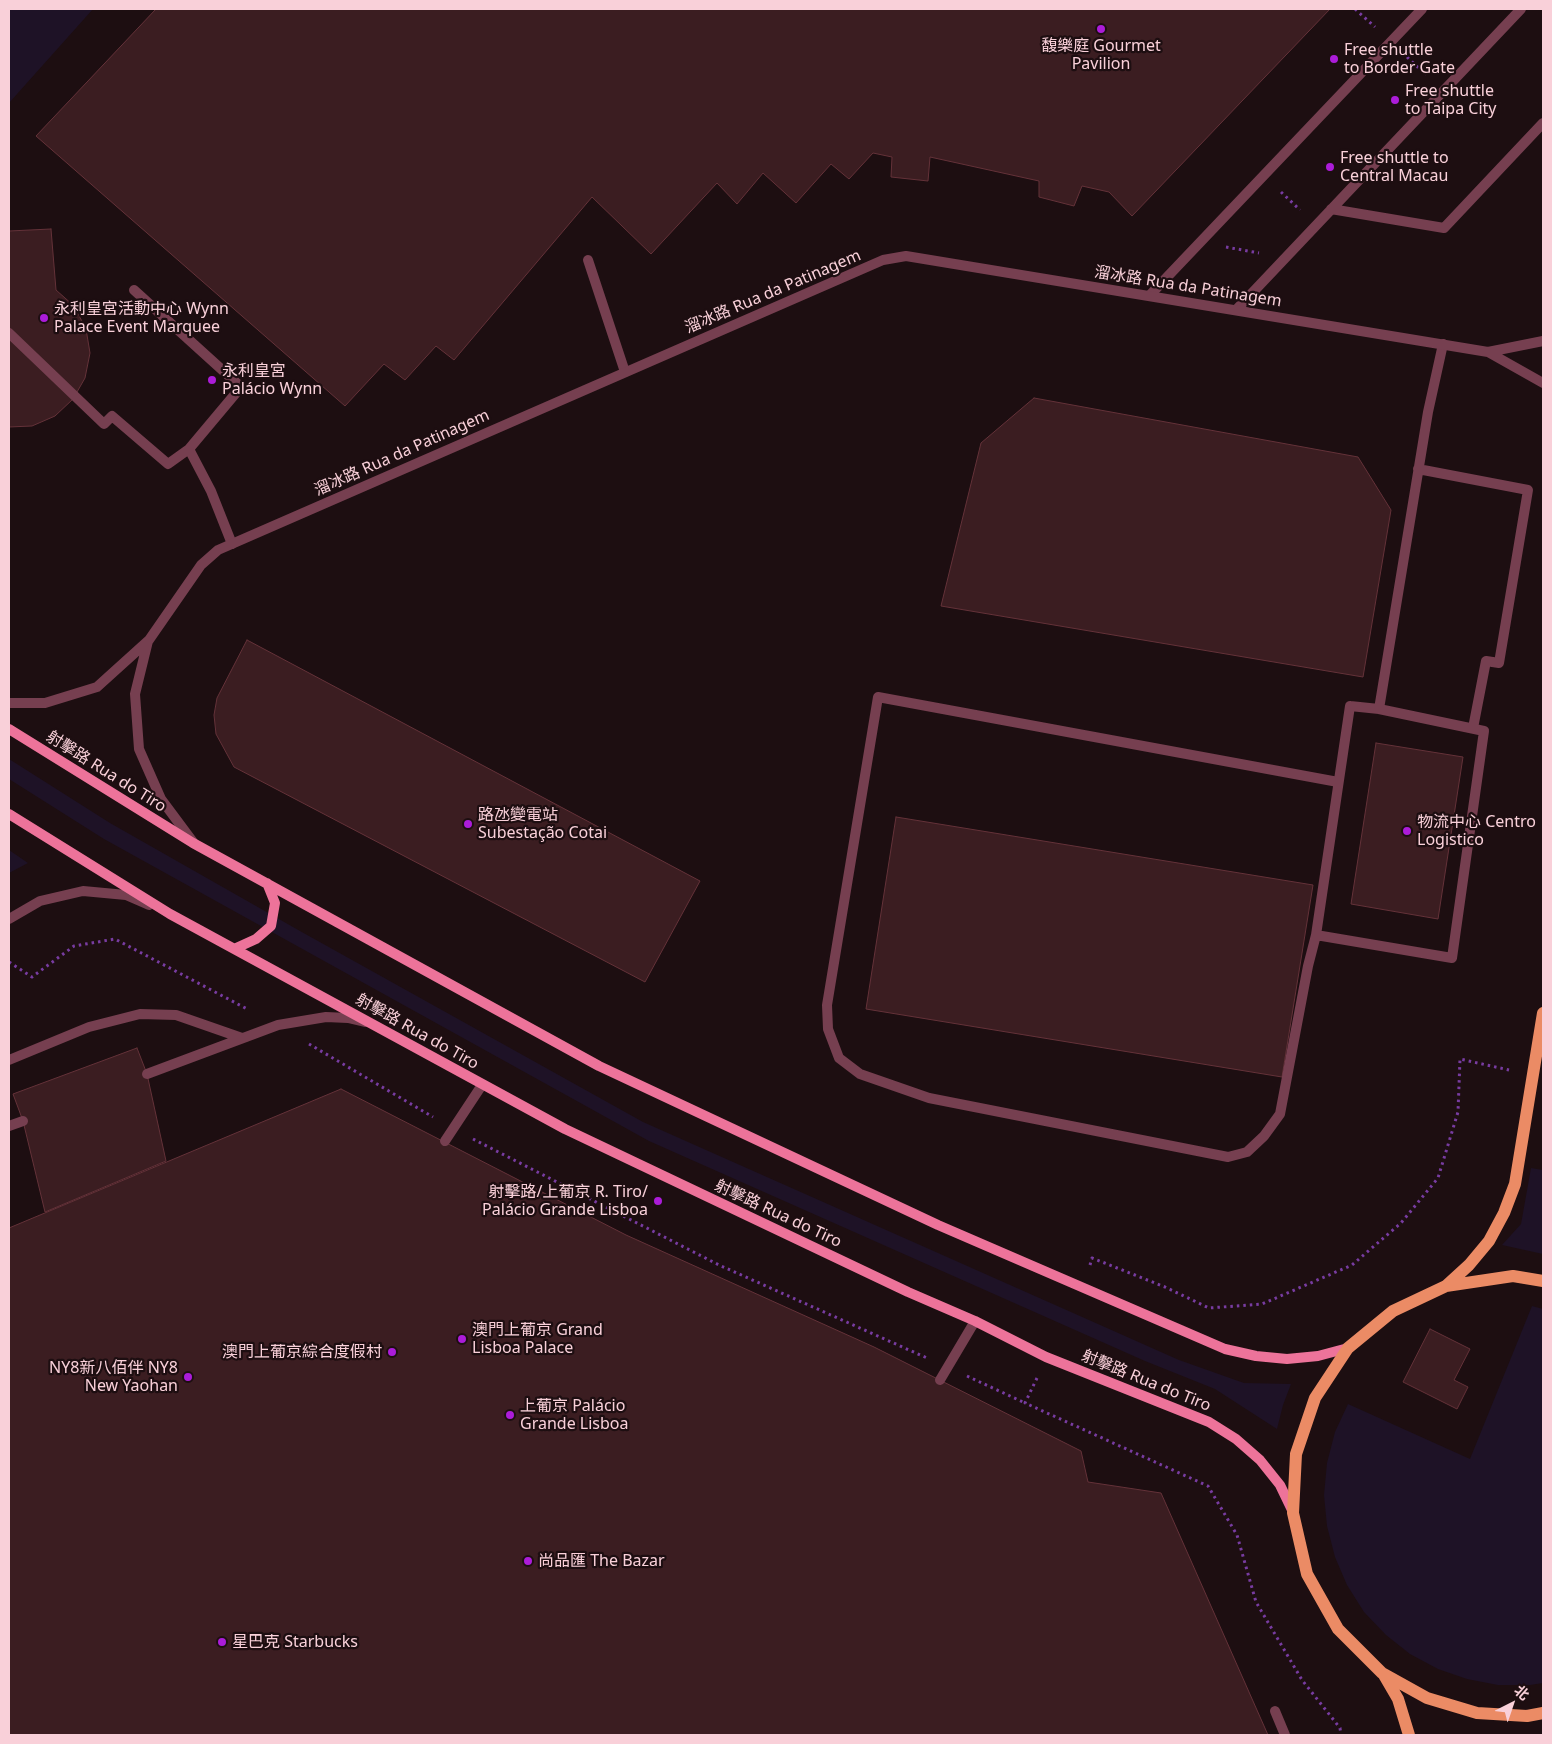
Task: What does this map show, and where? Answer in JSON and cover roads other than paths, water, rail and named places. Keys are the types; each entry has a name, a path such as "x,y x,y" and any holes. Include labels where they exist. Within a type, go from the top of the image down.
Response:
{"main road":[{"path":"1446,1286 1469,1265 1489,1241 1504,1213 1515,1184 1543,1014"},
{"path":"1409,1735 1398,1699 1382,1673 1338,1629 1308,1574 1293,1513 1296,1454 1315,1398 1348,1348 1393,1311 1446,1286 1513,1276 1543,1281"},
{"path":"1382,1673 1427,1698 1477,1713 1528,1716 1543,1713"}],"street":[{"path":"1150,296 1422,9"},
{"path":"1236,310 1521,9"},
{"path":"1331,209 1444,228 1543,123"},
{"name":"溜冰路 Rua da Patinagem","path":"9,703 45,703 96,687 149,640 201,565 218,550 884,260 906,256 1488,352 1543,383"},
{"path":"588,260 625,372"},
{"path":"9,333 104,424 112,416 168,464 188,449 241,387 134,290"},
{"name":"溜冰路 Rua da Patinagem","path":"1488,352 1543,341"},
{"path":"1379,709 1418,469 1443,344"},
{"path":"188,449 211,491 232,544"},
{"path":"1418,469 1528,490 1499,663 1486,661 1473,728"},
{"name":"溜冰路 Rua da Patinagem","path":"149,640 135,694 139,750 161,799 193,843"},
{"path":"1316,935 1452,958 1484,731 1379,709 1350,706 1316,935 1308,966 1280,1114 1264,1136 1247,1152 1228,1157 929,1098 860,1074 839,1058 828,1029 827,1005 878,697 1338,782"},
{"name":"射擊路 Rua do Tiro","path":"9,729 193,843 599,1066 938,1225 1225,1349 1256,1356 1287,1359 1318,1356 1348,1348"},
{"name":"射擊路 Rua do Tiro","path":"9,814 170,914 565,1130 908,1292 974,1321 1046,1357 1209,1422 1236,1439 1260,1460 1280,1485 1293,1513"},
{"path":"234,949 256,939 271,926 275,904 267,883"},
{"path":"9,919 40,901 83,891 126,895 170,914"},
{"path":"9,1060 89,1027 140,1014 176,1015 242,1038"},
{"path":"147,1074 278,1025 326,1018 348,1018 374,1024"},
{"path":"445,1141 482,1085"},
{"path":"9,1126 23,1121"},
{"path":"940,1380 974,1321"},
{"path":"1275,1711 1285,1735"}],"place":[{"name":"馥樂庭 Gourmet Pavilion","path":"1101,29"},
{"name":"Free shuttle to Border Gate","path":"1334,59"},
{"name":"Free shuttle to Taipa City","path":"1395,100"},
{"name":"Free shuttle to Central Macau","path":"1330,167"},
{"name":"永利皇宮活動中心 Wynn Palace Event Marquee","path":"44,318"},
{"name":"永利皇宮 Palácio Wynn","path":"212,380"},
{"name":"路氹變電站 Subestação Cotai","path":"468,824"},
{"name":"物流中心 Centro Logistico","path":"1407,831"},
{"name":"射擊路/上葡京 R. Tiro/ Palácio Grande Lisboa","path":"658,1201"},
{"name":"澳門上葡京 Grand Lisboa Palace","path":"462,1339"},
{"name":"澳門上葡京綜合度假村","path":"392,1352"},
{"name":"NY8新八佰伴 NY8 New Yaohan","path":"188,1377"},
{"name":"上葡京 Palácio Grande Lisboa","path":"510,1415"},
{"name":"尚品匯 The Bazar","path":"528,1561"},
{"name":"星巴克 Starbucks","path":"222,1642"}]}
